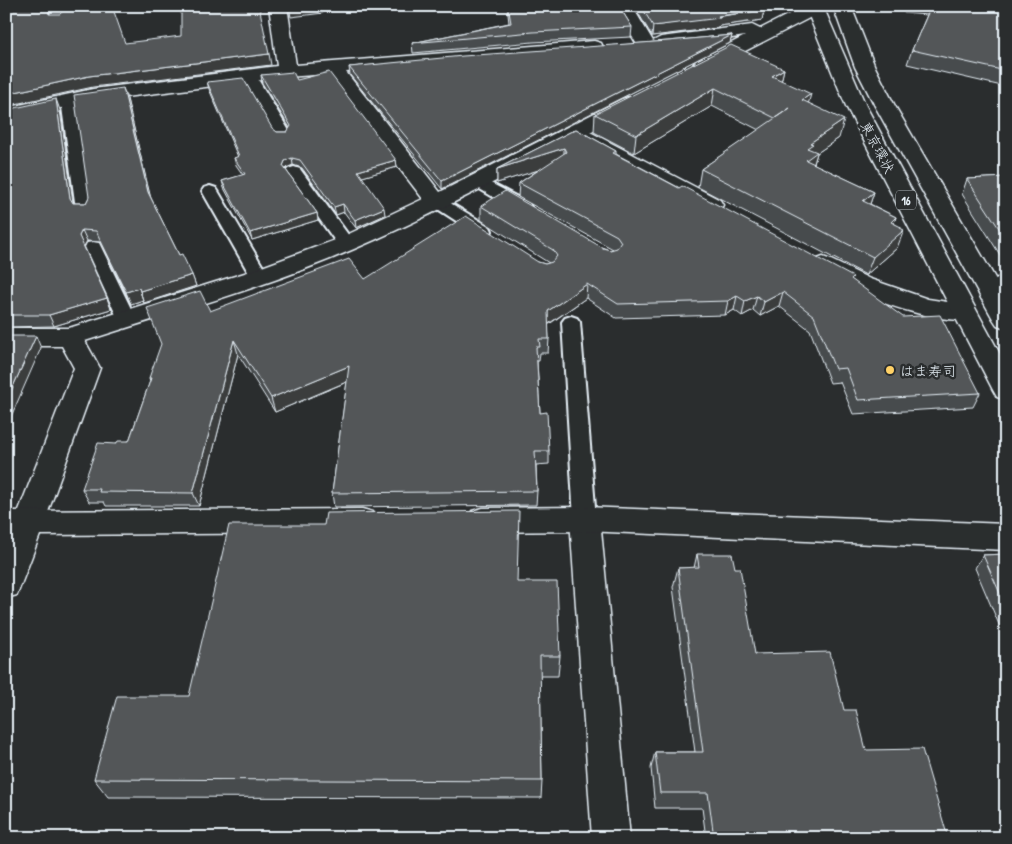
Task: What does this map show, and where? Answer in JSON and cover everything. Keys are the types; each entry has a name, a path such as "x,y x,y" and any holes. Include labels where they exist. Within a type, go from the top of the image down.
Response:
{"main road":[{"path":"278,6 287,71"},
{"path":"623,6 646,44"},
{"name":"東京環状","path":"842,6 865,67 885,106 998,289 1006,319"},
{"path":"685,74 814,7"},
{"name":"東京環状","path":"814,7 856,106 1006,390"},
{"path":"6,114 93,95 287,71 646,44 713,37 779,26"},
{"path":"332,67 436,201"},
{"path":"6,337 70,337 260,277 346,244 479,182 651,92"},
{"path":"574,132 731,216"},
{"path":"800,253 861,285 926,307 964,312"},
{"path":"6,585 18,523 87,368 70,337"},
{"path":"585,519 611,838"},
{"path":"456,520 585,519 1006,537"},
{"path":"18,523 386,521"}],"lane":[{"path":"54,6 59,20"},
{"path":"249,76 283,134"},
{"path":"68,100 84,209"},
{"path":"294,172 346,244"},
{"path":"479,182 540,216"},
{"path":"210,190 260,277"},
{"path":"436,201 495,238"},
{"path":"93,247 127,319"},
{"path":"571,322 585,519"}],"building":[{"path":"6,6 47,6 49,14 60,14 64,10 62,6 112,6 125,43 181,36 181,6 259,6 269,54 89,76 6,94"},
{"path":"508,6 619,6 632,27 533,32 412,43 511,23"},
{"path":"641,6 760,6 764,10 718,16 720,18 653,26"},
{"path":"931,6 1006,6 1006,71 912,50"},
{"path":"732,35 442,181 349,67 463,56"},
{"path":"731,45 784,69 772,76 811,94 802,100 844,120 810,143 813,144 807,148 817,152 806,160 874,192 863,201 896,217 891,222 904,230 873,257 701,169 790,108 775,118 715,88 636,135 595,114"},
{"path":"293,72 297,80 329,72 396,160 358,171 384,208 355,220 343,204 334,207 300,160 292,158 285,161 283,166 317,213 250,233 222,181 245,174 234,158 239,156 207,82 243,78 272,128 277,132 287,132 291,126 261,75"},
{"path":"123,88 148,192 179,255 182,254 192,275 140,291 139,288 126,292 96,231 82,230 79,236 107,298 49,315 6,315 6,110 56,99 70,198 73,203 86,203 89,197 74,95"},
{"path":"576,129 616,151 613,153 679,188 682,186 853,277 851,279 903,317 940,315 980,393 858,400 846,368 835,369 814,316 783,292 764,302 757,296 745,301 737,296 728,301 618,304 587,284 548,311 549,339 539,339 540,347 536,347 540,413 547,412 549,451 535,451 537,491 332,493 349,366 271,398 234,340 193,493 99,492 100,489 82,489 98,443 116,444 118,441 129,441 161,344 147,308 200,291 210,311 349,259 365,279 466,216 538,262 545,264 552,262 557,256 553,250 481,206 505,191 603,248 610,250 617,248 621,242 617,236 519,183 566,152 564,148 497,169"},
{"path":"1006,177 1006,239 967,179"},
{"path":"6,336 36,336 6,402"},
{"path":"519,511 517,582 557,582 560,656 540,656 542,781 94,779 117,696 189,696 229,525 324,525 326,513"},
{"path":"697,554 732,554 735,568 740,568 755,654 830,652 844,710 856,710 866,750 922,749 948,838 714,838 708,793 660,793 655,752 703,752 678,568 699,567"},
{"path":"1006,554 1006,607 983,555"}],"place":[{"name":"はま寿司","path":"890,370"}]}
